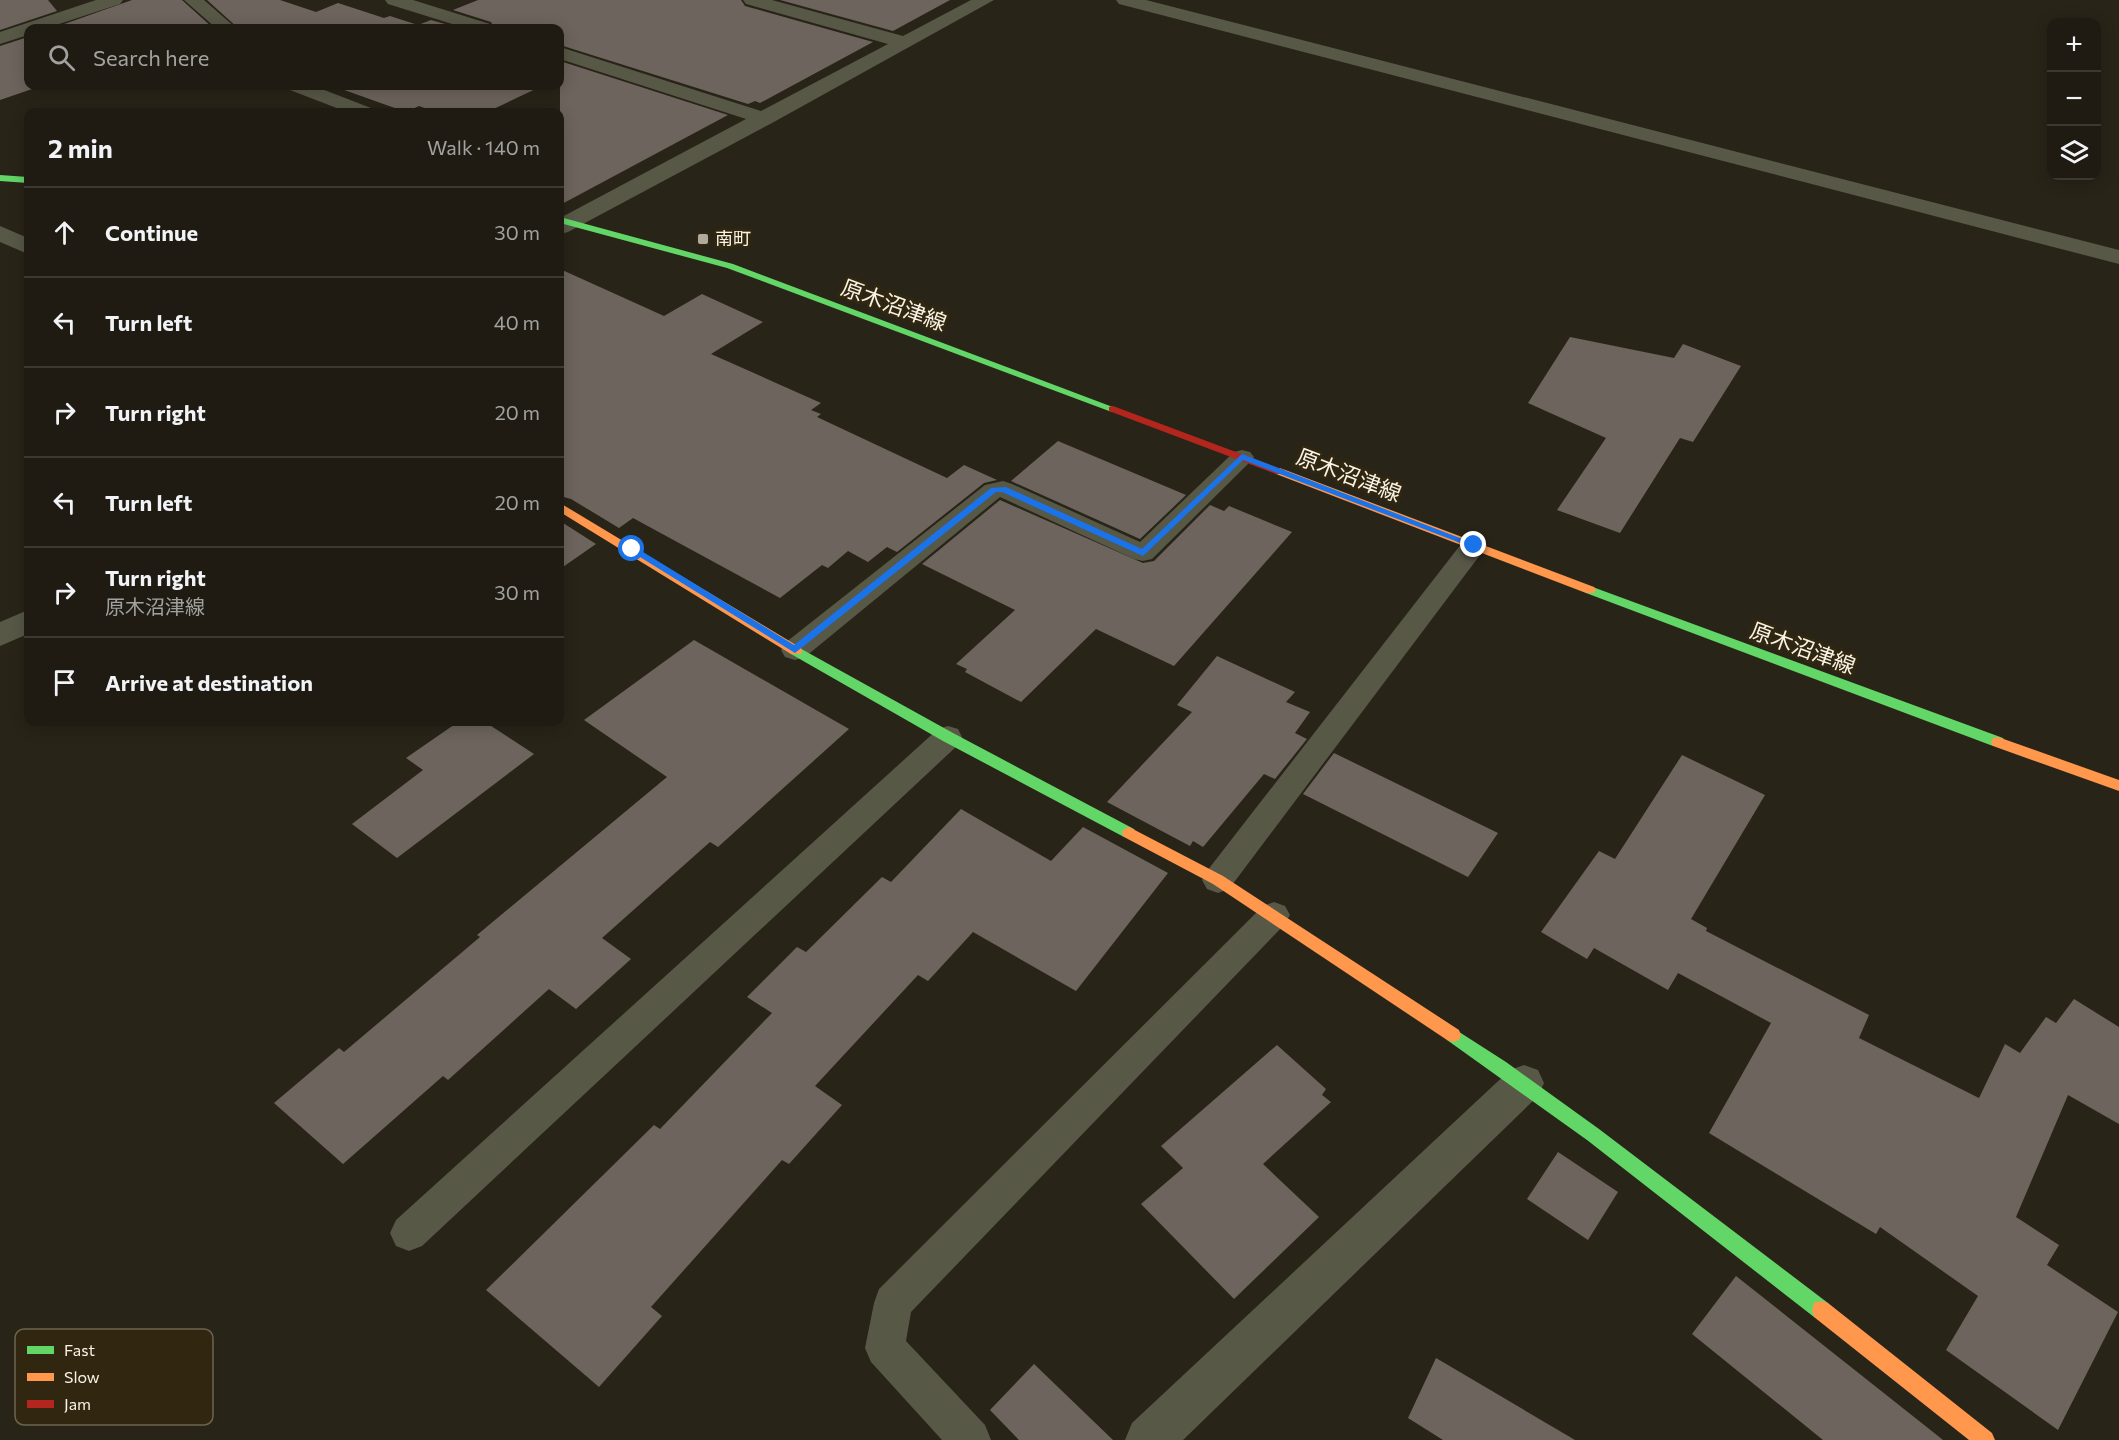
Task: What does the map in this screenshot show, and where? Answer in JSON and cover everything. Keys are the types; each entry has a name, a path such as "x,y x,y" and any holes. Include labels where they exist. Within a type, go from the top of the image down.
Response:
{"main road":[{"path":"0,178 24,180"},
{"name":"原木沼津線","path":"564,224 730,266 1242,456 1704,634 2119,786"},
{"path":"564,509 795,650 948,737 1218,880 1274,915 1524,1083 1652,1176 1985,1440"}],"street":[{"path":"42,24 114,0"},
{"path":"193,0 222,24"},
{"path":"394,0 470,24"},
{"path":"752,0 904,43"},
{"path":"564,222 765,119 985,0"},
{"path":"1125,0 2119,257"},
{"path":"0,38 24,30"},
{"path":"564,54 765,119"},
{"path":"307,90 354,108"},
{"path":"0,233 24,245"},
{"path":"0,635 24,623"},
{"path":"1149,1440 1524,1083"}],"lane":[{"path":"795,650 994,489 1003,489 1143,553 1242,456"},
{"path":"1218,880 1474,545"},
{"path":"409,1233 948,737"},
{"path":"969,1440 885,1348 893,1303 1274,915"}],"building":[{"path":"0,0 48,0 57,11 0,30"},
{"path":"132,0 182,0 209,24 64,24"},
{"path":"207,0 280,0 316,12 338,3 384,18 390,16 415,24 234,24"},
{"path":"478,0 741,0 745,6 873,42 760,103 755,101 748,104 564,46 564,24 492,24 453,10"},
{"path":"780,0 950,0 893,31"},
{"path":"431,20 445,24 421,24"},
{"path":"24,38 24,90 29,90 0,100 0,46"},
{"path":"564,62 728,115 564,203 564,108 560,108 560,90 564,90"},
{"path":"344,90 534,90 495,108 424,108 419,106 395,108"},
{"path":"564,271 664,316 702,294 763,322 711,354 821,403 811,410 821,414 817,417 947,478 964,465 997,480 984,483 897,552 887,547 868,562 848,551 828,568 822,565 780,598 633,518 619,528 564,497"},
{"path":"1570,337 1674,358 1683,344 1741,366 1693,442 1680,438 1620,533 1557,510 1606,438 1528,403"},
{"path":"1058,441 1186,495 1140,539 1011,481"},
{"path":"1000,500 1143,563 1154,561 1210,505 1224,511 1229,506 1292,532 1174,666 1096,629 1021,702 965,672 967,669 956,664 1015,610 922,564"},
{"path":"564,524 596,544 564,566"},
{"path":"694,640 849,729 718,847 710,842 602,938 631,959 576,1009 549,989 448,1080 443,1076 343,1164 274,1103 339,1048 344,1052 480,937 477,935 667,777 584,720"},
{"path":"1217,656 1295,692 1286,702 1310,712 1295,733 1307,739 1275,779 1264,774 1203,847 1193,841 1190,846 1107,802 1192,712 1177,705"},
{"path":"452,726 491,726 534,754 397,858 352,824 423,770 406,758"},
{"path":"1334,753 1498,833 1468,877 1303,794"},
{"path":"1682,755 1765,795 1691,919 1707,928 1706,931 1869,1015 1859,1038 1979,1098 2005,1044 2020,1053 2046,1017 2056,1023 2074,999 2119,1027 2119,1124 2068,1095 2016,1217 2059,1245 2047,1265 2118,1312 2058,1430 1946,1350 1978,1296 1880,1227 1876,1234 1709,1133 1771,1023 1678,973 1668,990 1594,948 1587,959 1541,932 1599,851 1615,859"},
{"path":"961,809 1051,861 1083,827 1168,873 1076,991 973,932 928,981 918,975 815,1086 842,1105 789,1164 782,1160 651,1307 662,1316 599,1387 486,1290 654,1125 660,1129 772,1013 747,997 797,947 806,952 882,877 891,882"},
{"path":"1277,1045 1326,1089 1322,1095 1331,1102 1263,1164 1319,1217 1234,1299 1141,1204 1183,1168 1161,1146"},
{"path":"1558,1152 1618,1192 1588,1240 1527,1199"},
{"path":"1736,1276 1943,1440 1823,1440 1692,1334"},
{"path":"1436,1358 1575,1440 1443,1440 1408,1418"},
{"path":"1034,1364 1113,1440 1019,1440 990,1410"}],"traffic: fast":[{"path":"0,178 24,180"},
{"path":"564,221 730,266 1113,409"},
{"path":"1590,590 1998,742"},
{"path":"796,651 948,737 1129,833"},
{"path":"1453,1035 1593,1135 1821,1310"}],"traffic: slow":[{"path":"1280,472 1590,590"},
{"path":"564,509 796,651"},
{"path":"1998,742 2119,786"},
{"path":"1129,833 1218,880 1453,1035"},
{"path":"1821,1310 1985,1440"}],"traffic: jam":[{"path":"1113,409 1280,472"}],"place":[{"name":"南町","path":"703,239"}],"route":[{"path":"632,549 795,650 994,489 1003,489 1143,553 1242,456 1474,545"}]}
